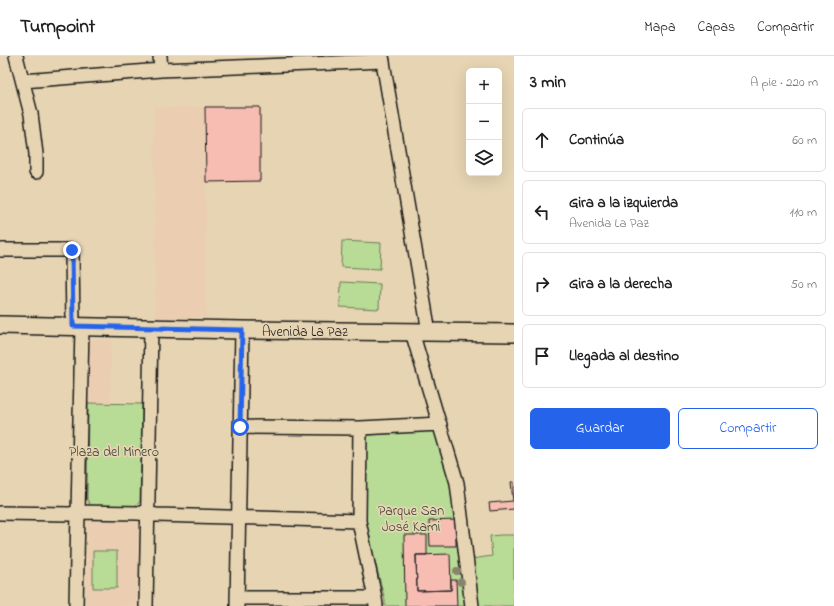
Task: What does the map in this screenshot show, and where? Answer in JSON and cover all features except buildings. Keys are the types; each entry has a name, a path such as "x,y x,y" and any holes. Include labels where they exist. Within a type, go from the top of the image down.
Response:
{"main road":[{"name":"Avenida La Paz","path":"0,325 242,330 514,333"}],"street":[{"path":"16,56 31,114 36,154 36,172"},
{"path":"160,56 161,70"},
{"path":"23,81 161,70 382,59 429,332"},
{"path":"0,250 72,250 78,327 78,512 76,606"},
{"path":"146,606 151,328"},
{"path":"242,330 237,602 375,602 359,521 360,428"},
{"path":"412,332 457,483 472,606"},
{"path":"240,427 360,428 440,424"},
{"path":"0,513 138,513 238,518 359,521"}],"shaded area":[{"path":"154,107 205,107 206,317 156,318"},
{"path":"89,340 111,340 110,403 88,403"},
{"path":"88,520 139,522 137,606 86,606"}],"green space":[{"path":"342,241 381,243 380,269 341,267"},
{"path":"341,282 380,284 379,309 340,307"},
{"name":"Plaza del Minero","path":"88,403 142,404 140,502 132,508 91,507 87,499"},
{"name":"Parque San José Kami","path":"437,430 452,487 466,606 385,606 385,600 364,520 366,438 370,435"},
{"path":"514,535 514,606 477,606 472,559 492,556 490,536"},
{"path":"93,551 117,551 117,588 93,588"}],"route":[{"path":"72,250 73,326 242,330 240,427"}]}
